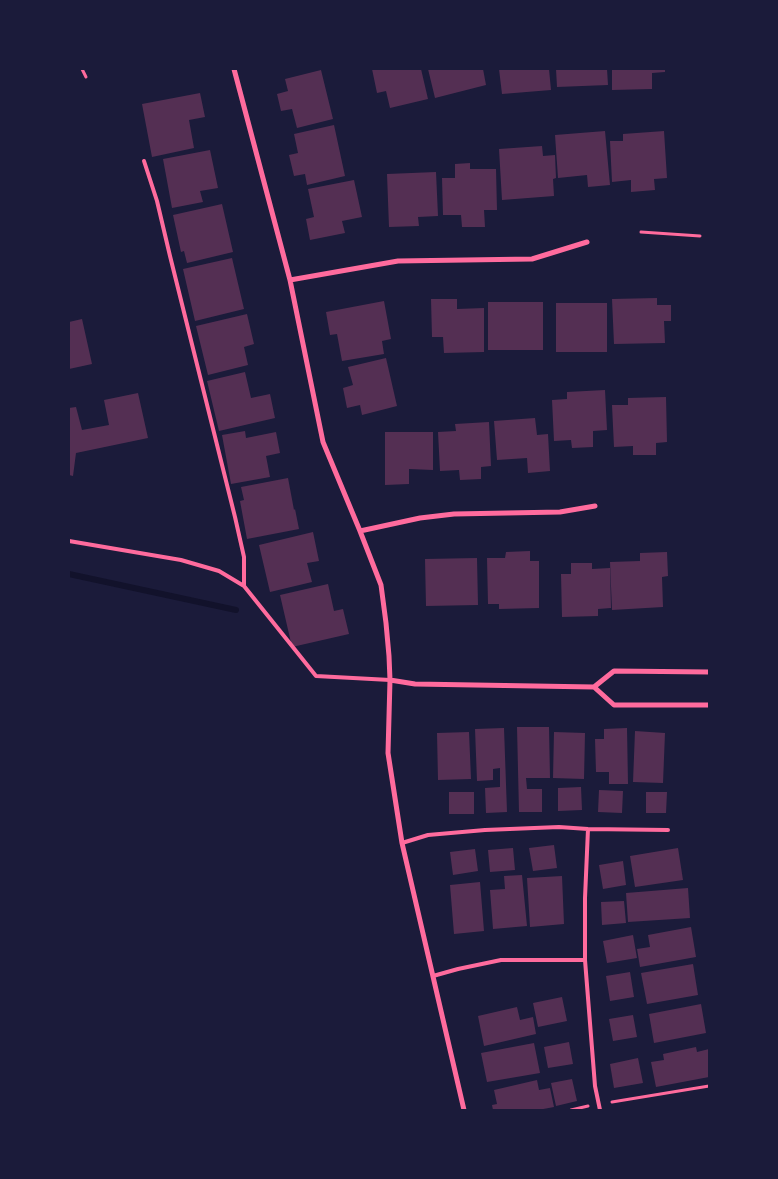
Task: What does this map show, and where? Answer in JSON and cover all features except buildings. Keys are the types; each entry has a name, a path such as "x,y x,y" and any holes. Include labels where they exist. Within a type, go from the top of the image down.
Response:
{"street":[{"path":"234,69 290,280 323,442 381,585 390,680 388,753 402,843 464,1110"},
{"path":"290,280 398,261 532,260 587,242"},
{"path":"360,531 420,518 454,514 560,512 595,506"},
{"path":"390,680 415,684 594,687 614,671 709,672"},
{"path":"594,687 614,705 709,704"}],"lane":[{"path":"144,161 157,201 235,517 244,557 244,586"},
{"path":"69,540 182,560 219,571 244,586 316,676 390,680"},
{"path":"402,843 428,835 466,831 558,827 668,830"},
{"path":"588,829 585,960 595,1086 600,1110"},
{"path":"433,976 501,960 585,960"}],"path":[{"path":"82,69 86,77"},
{"path":"641,232 700,236"},
{"path":"612,1102 709,1086"},
{"path":"571,1110 588,1106"}],"waterway":[{"path":"69,574 236,610"}]}
